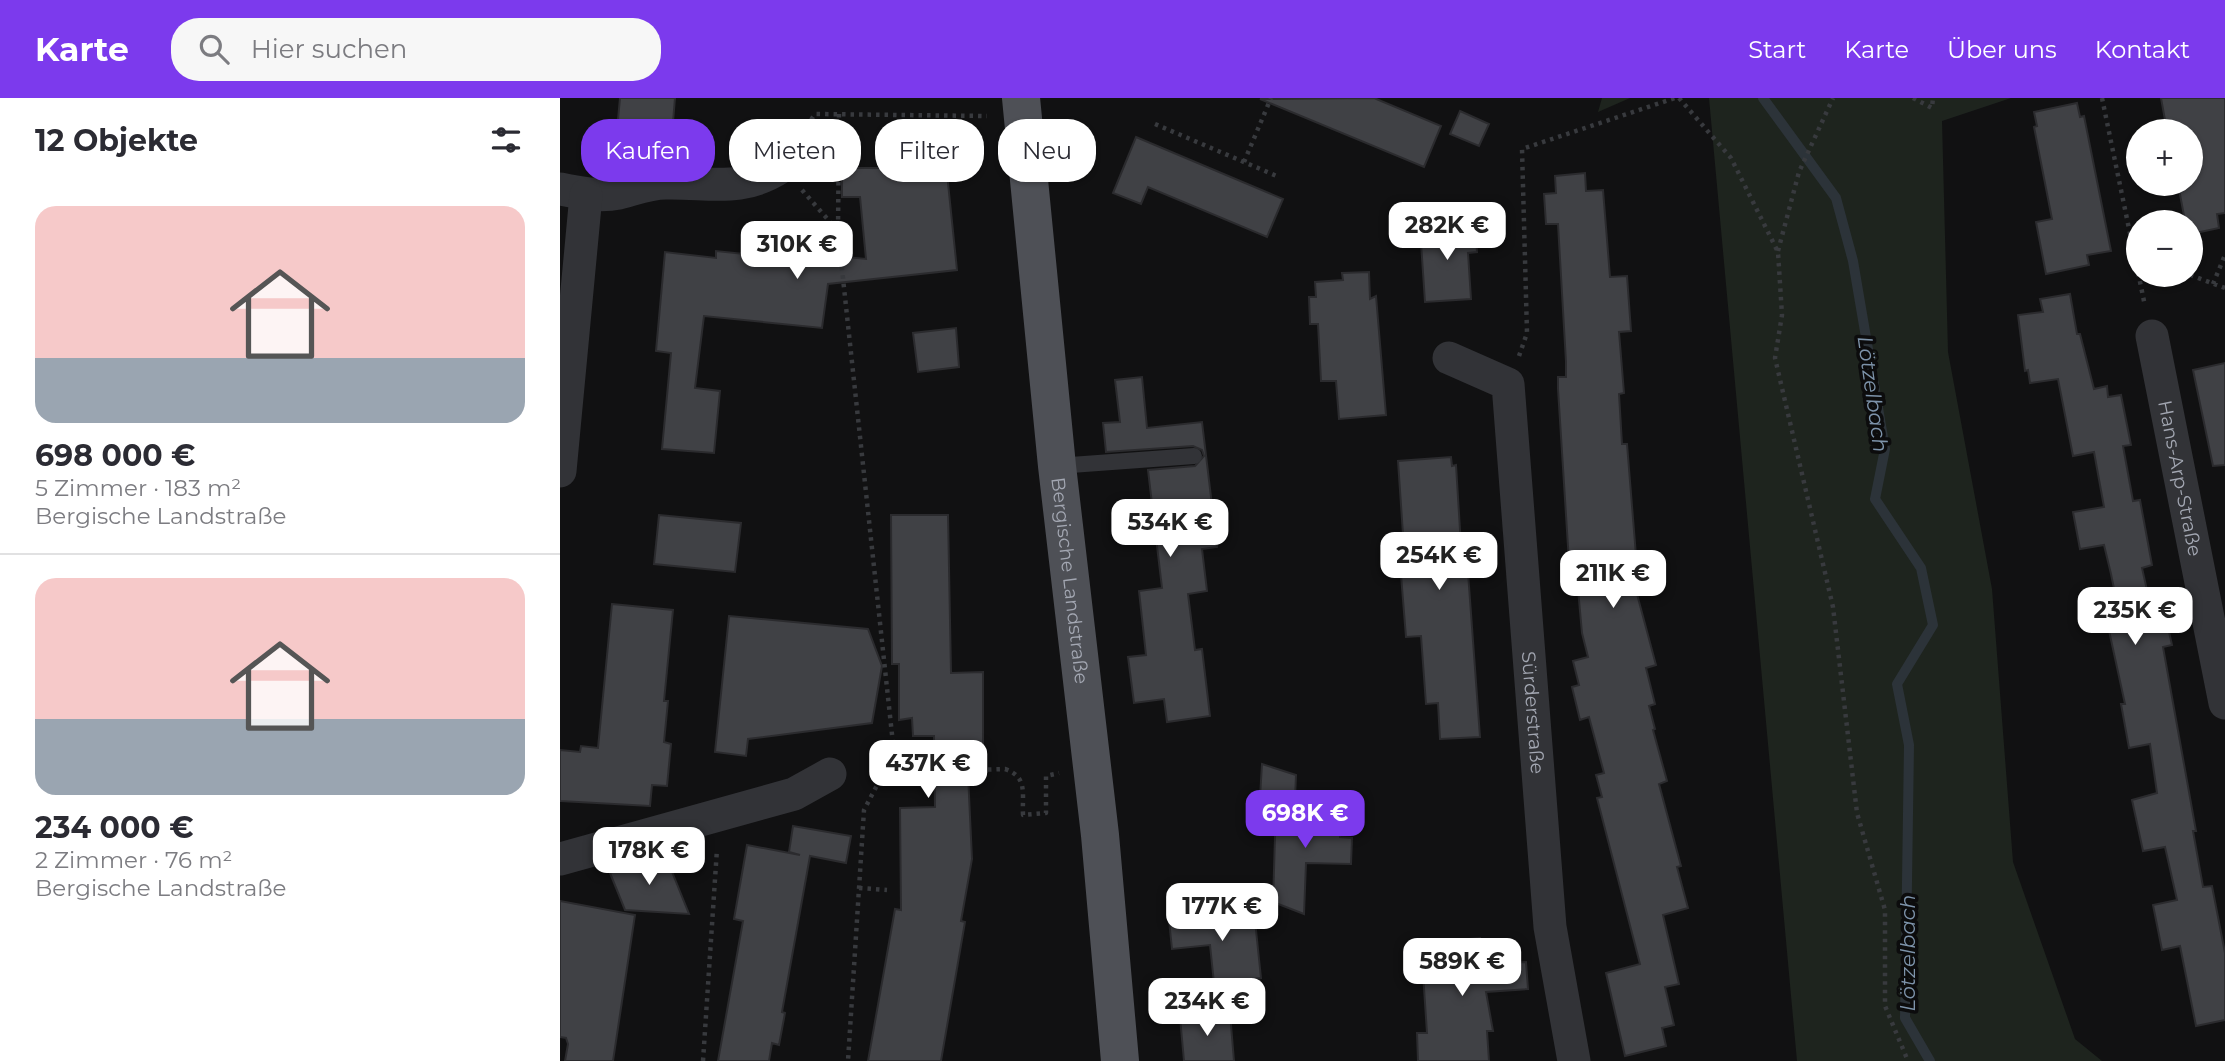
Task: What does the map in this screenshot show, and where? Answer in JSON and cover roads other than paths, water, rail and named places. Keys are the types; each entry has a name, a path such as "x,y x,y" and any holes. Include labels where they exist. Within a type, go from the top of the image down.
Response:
{"main road":[{"name":"Bergische Landstraße","path":"1022,106 1057,466 1092,764 1120,1061"}],"street":[{"path":"560,471 573,192 618,193 643,185 719,185 744,182"},
{"name":"Hans-Arp-Straße","path":"2152,336 2225,703"},
{"name":"Sürderstraße","path":"1449,358 1508,384 1550,927 1574,1061"},
{"path":"560,859 794,794 830,774"}],"lane":[{"path":"1057,466 1194,456"}],"waterway":[{"name":"Lötzelbach","path":"1763,98 1836,198 1853,261 1885,449 1875,499 1921,568 1933,625 1897,684 1909,745 1905,1018 1930,1061"}]}
